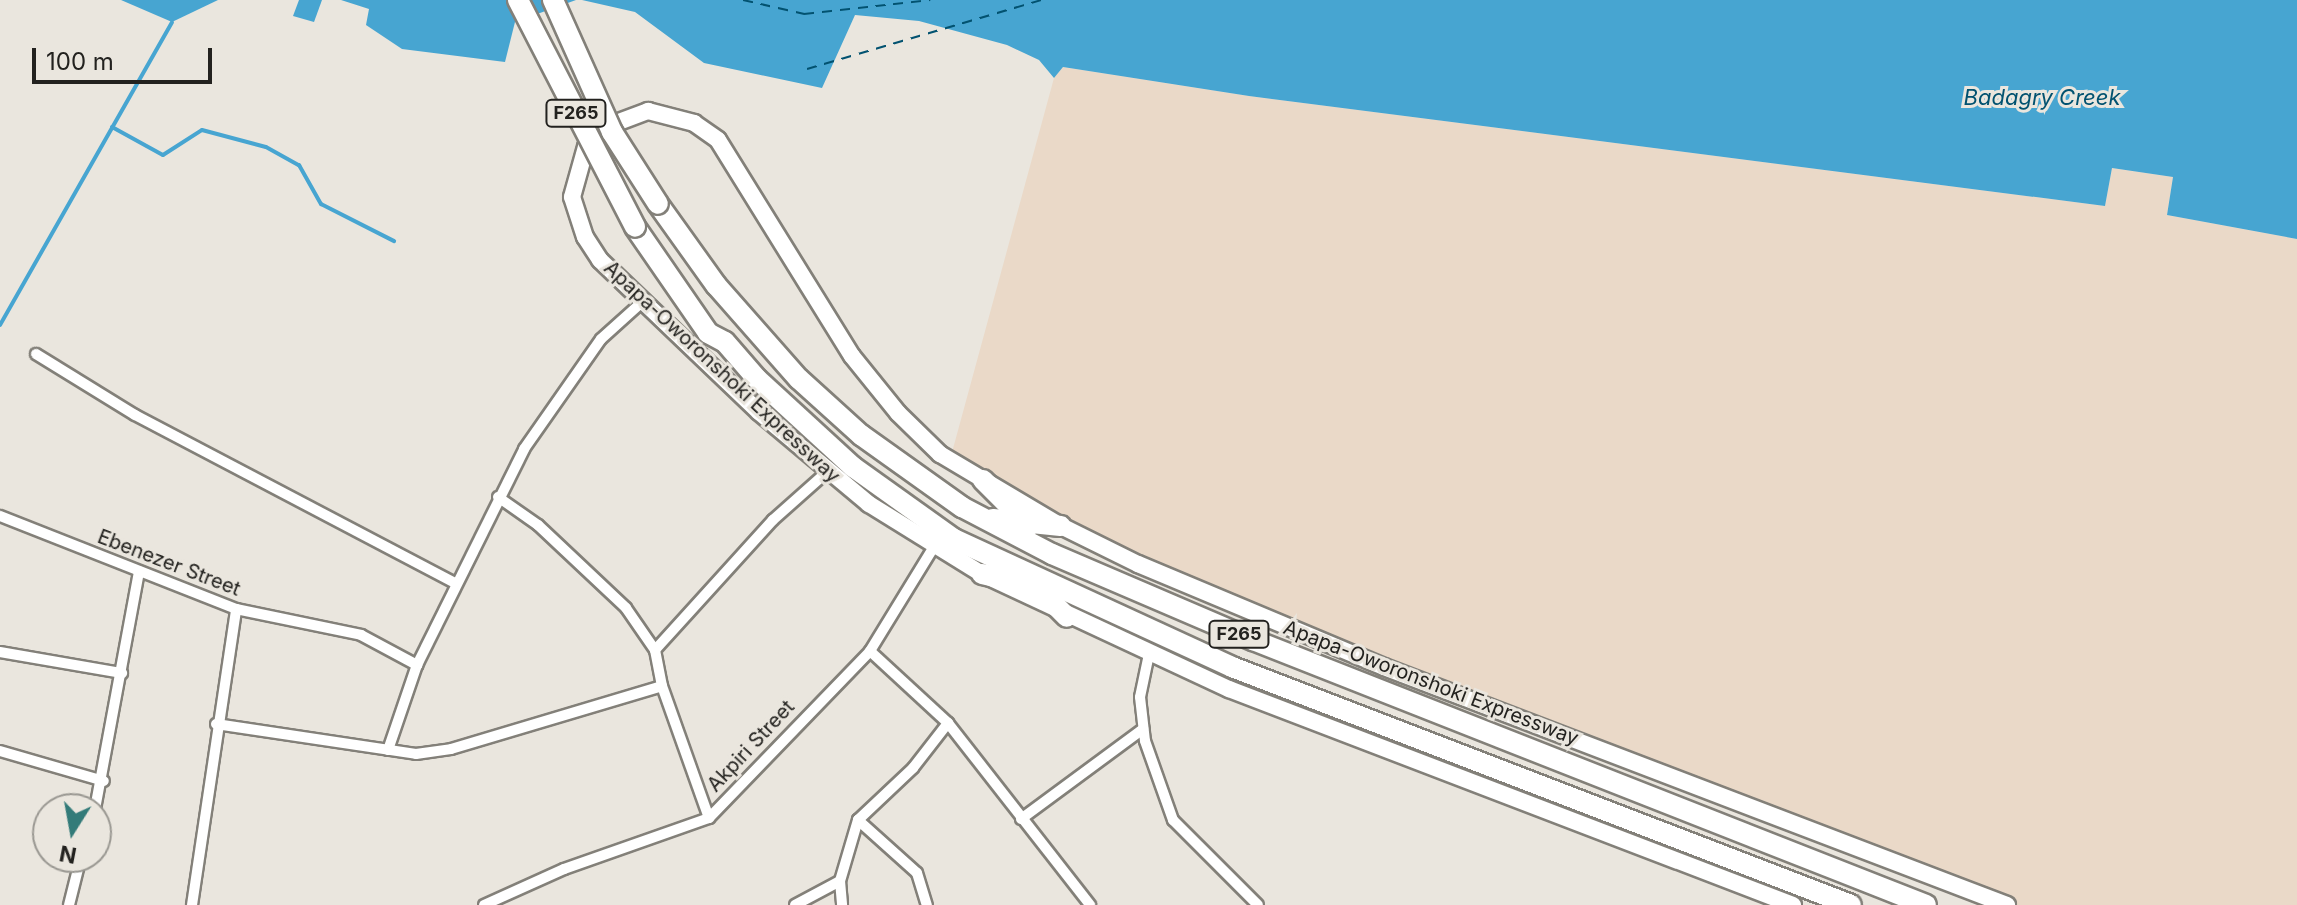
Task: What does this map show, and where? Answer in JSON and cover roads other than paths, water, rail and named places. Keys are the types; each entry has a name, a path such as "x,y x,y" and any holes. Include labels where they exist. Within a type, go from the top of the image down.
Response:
{"highway":[{"name":"Apapa-Oworonshoki Expressway","path":"518,0 635,227 708,333 725,342 794,413 882,490 990,568 1071,608 1851,905"},
{"name":"Apapa-Oworonshoki Expressway","path":"553,0 612,132 658,204 716,285 799,379 861,435 962,507 1052,554 1253,640 1926,905"},
{"path":"983,480 1026,522 1052,554"},
{"path":"962,507 993,519 1061,526"},
{"path":"990,568 1038,587 1071,608"}],"main road":[{"name":"Apapa-Oworonshoki Expressway","path":"990,568 935,545 828,471 641,303 585,237 572,197 575,174 595,135 629,117 667,112 718,140 852,356 898,413 940,454 1061,526 1138,564 1384,667 2007,905"},
{"name":"Apapa-Oworonshoki Expressway","path":"1071,608 1149,654 1793,905"}],"street":[{"path":"388,750 417,665 498,497 601,339 641,303"},
{"path":"36,354 135,415 455,583"},
{"path":"655,650 773,520 828,471"},
{"path":"498,497 538,525 626,608 655,650 662,686 709,818"},
{"name":"Ebenezer Street","path":"0,516 236,609 361,635 417,665"},
{"name":"Akpiri Street","path":"484,905 564,869 709,818 870,651 935,545"},
{"path":"100,793 139,571"},
{"path":"192,905 216,724 236,609"},
{"path":"870,651 948,723 1090,905"},
{"path":"0,652 122,673"},
{"path":"1149,654 1141,679 1143,729 1173,820 1258,905"},
{"path":"216,724 416,754 451,749 662,686"},
{"path":"842,905 840,881 858,820 913,768 948,723"},
{"path":"1021,819 1143,729"},
{"path":"0,751 104,781"},
{"path":"858,820 917,873 927,905"},
{"path":"69,905 77,873"},
{"path":"795,905 840,881"}],"water":[{"path":"121,0 218,0 172,22"},
{"path":"299,0 322,0 314,22 293,16"},
{"path":"341,0 576,0 515,22 505,62 402,49 366,25 369,9"},
{"name":"Badagry Creek","path":"582,0 2297,0 2297,239 2167,215 2173,177 2112,168 2105,206 1249,96 1063,67 1054,78 1039,60 1007,45 919,21 855,15 822,88 704,63 635,12"}],"waterway":[{"path":"0,325 172,22"},
{"path":"112,127 163,155 202,130 266,147 299,165 321,204 394,241"}]}
